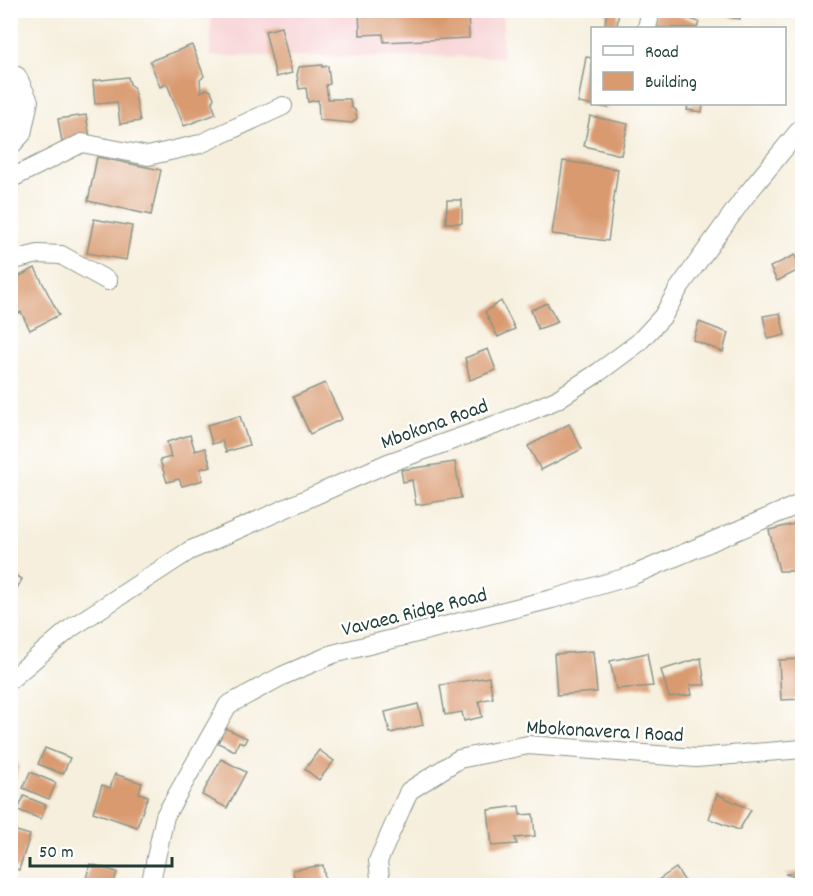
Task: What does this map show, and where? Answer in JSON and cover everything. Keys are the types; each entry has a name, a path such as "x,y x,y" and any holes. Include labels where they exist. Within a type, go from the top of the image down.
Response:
{"street":[{"path":"647,27 651,10"},
{"path":"10,73 17,76 29,101 22,134 10,147"},
{"path":"10,179 82,143 148,156 200,144 283,106"},
{"name":"Mbokona Road","path":"10,680 71,628 189,551 388,463 506,421 546,404 599,372 638,343 663,316 679,288 743,199 802,127"},
{"path":"10,261 38,254 61,255 108,281"},
{"name":"Vavaea Ridge Road","path":"150,885 165,816 228,705 282,676 333,654 541,602 631,576 802,503"},
{"name":"Mbokonavera 1 Road","path":"381,885 378,861 409,791 459,759 528,745 696,758 802,749"}],"shaded area":[{"path":"211,11 503,11 502,57 210,56"}],"building":[{"path":"359,10 468,10 469,38 384,42 383,34 360,35"},
{"path":"607,10 619,10 617,27 605,25"},
{"path":"656,10 699,22 697,27 650,27"},
{"path":"708,10 741,10 740,19 708,13"},
{"path":"281,27 292,73 276,77 265,31"},
{"path":"192,45 204,76 200,80 201,92 207,89 211,91 216,114 184,126 167,84 160,87 150,61"},
{"path":"586,57 591,58 591,105 609,105 608,108 578,103"},
{"path":"322,65 322,67 328,66 330,84 326,85 328,99 350,99 351,107 355,110 357,118 352,123 319,120 318,100 308,102 306,88 299,89 297,75 299,67"},
{"path":"128,77 134,88 140,121 120,124 117,102 95,104 93,81"},
{"path":"688,105 703,105 702,112 687,110"},
{"path":"86,115 90,138 62,142 58,119"},
{"path":"590,116 628,124 621,155 584,146"},
{"path":"97,157 161,170 151,215 88,201"},
{"path":"563,161 618,169 608,241 552,234"},
{"path":"447,200 462,200 462,223 446,223"},
{"path":"94,219 132,226 126,260 87,253"},
{"path":"795,255 801,269 777,281 770,267"},
{"path":"35,268 59,315 30,330 21,312 10,317 10,281"},
{"path":"501,301 515,329 498,337 485,312"},
{"path":"547,303 558,322 538,329 531,310"},
{"path":"780,313 785,335 768,339 763,316"},
{"path":"699,322 728,333 723,352 693,340"},
{"path":"488,349 496,370 470,380 465,358"},
{"path":"325,383 342,419 310,434 293,397"},
{"path":"240,416 249,445 226,452 222,441 212,444 207,425"},
{"path":"569,424 582,449 541,470 528,446"},
{"path":"190,435 195,451 205,448 211,466 200,469 203,480 182,486 179,479 167,482 160,460 171,457 167,442"},
{"path":"455,462 461,498 416,505 412,480 403,482 401,470"},
{"path":"802,522 802,571 779,571 769,530"},
{"path":"10,573 22,579 10,601"},
{"path":"593,651 597,692 557,695 554,654"},
{"path":"647,653 653,686 616,689 610,661"},
{"path":"701,658 705,685 690,685 692,695 669,697 661,670"},
{"path":"802,659 802,699 781,700 779,660"},
{"path":"489,677 493,698 479,701 482,717 464,721 462,712 445,715 440,685"},
{"path":"418,704 423,725 390,733 385,712"},
{"path":"225,728 247,738 244,744 239,741 235,751 218,743"},
{"path":"45,748 70,758 63,774 38,764"},
{"path":"319,750 334,761 319,780 305,769"},
{"path":"221,759 246,772 227,808 202,795"},
{"path":"10,762 19,765 11,793 10,793"},
{"path":"30,772 56,783 49,799 23,788"},
{"path":"115,774 142,783 139,793 148,796 137,827 93,812 102,785 110,788"},
{"path":"717,794 751,810 739,830 709,819"},
{"path":"24,796 46,805 41,819 18,810"},
{"path":"519,806 520,815 533,814 535,836 515,838 517,844 492,846 488,810"},
{"path":"10,829 30,835 19,870 10,867"},
{"path":"90,864 117,872 113,886 84,886"},
{"path":"323,865 326,886 295,886 293,870"},
{"path":"676,868 688,886 649,886"},
{"path":"802,872 802,879 785,874"}]}
